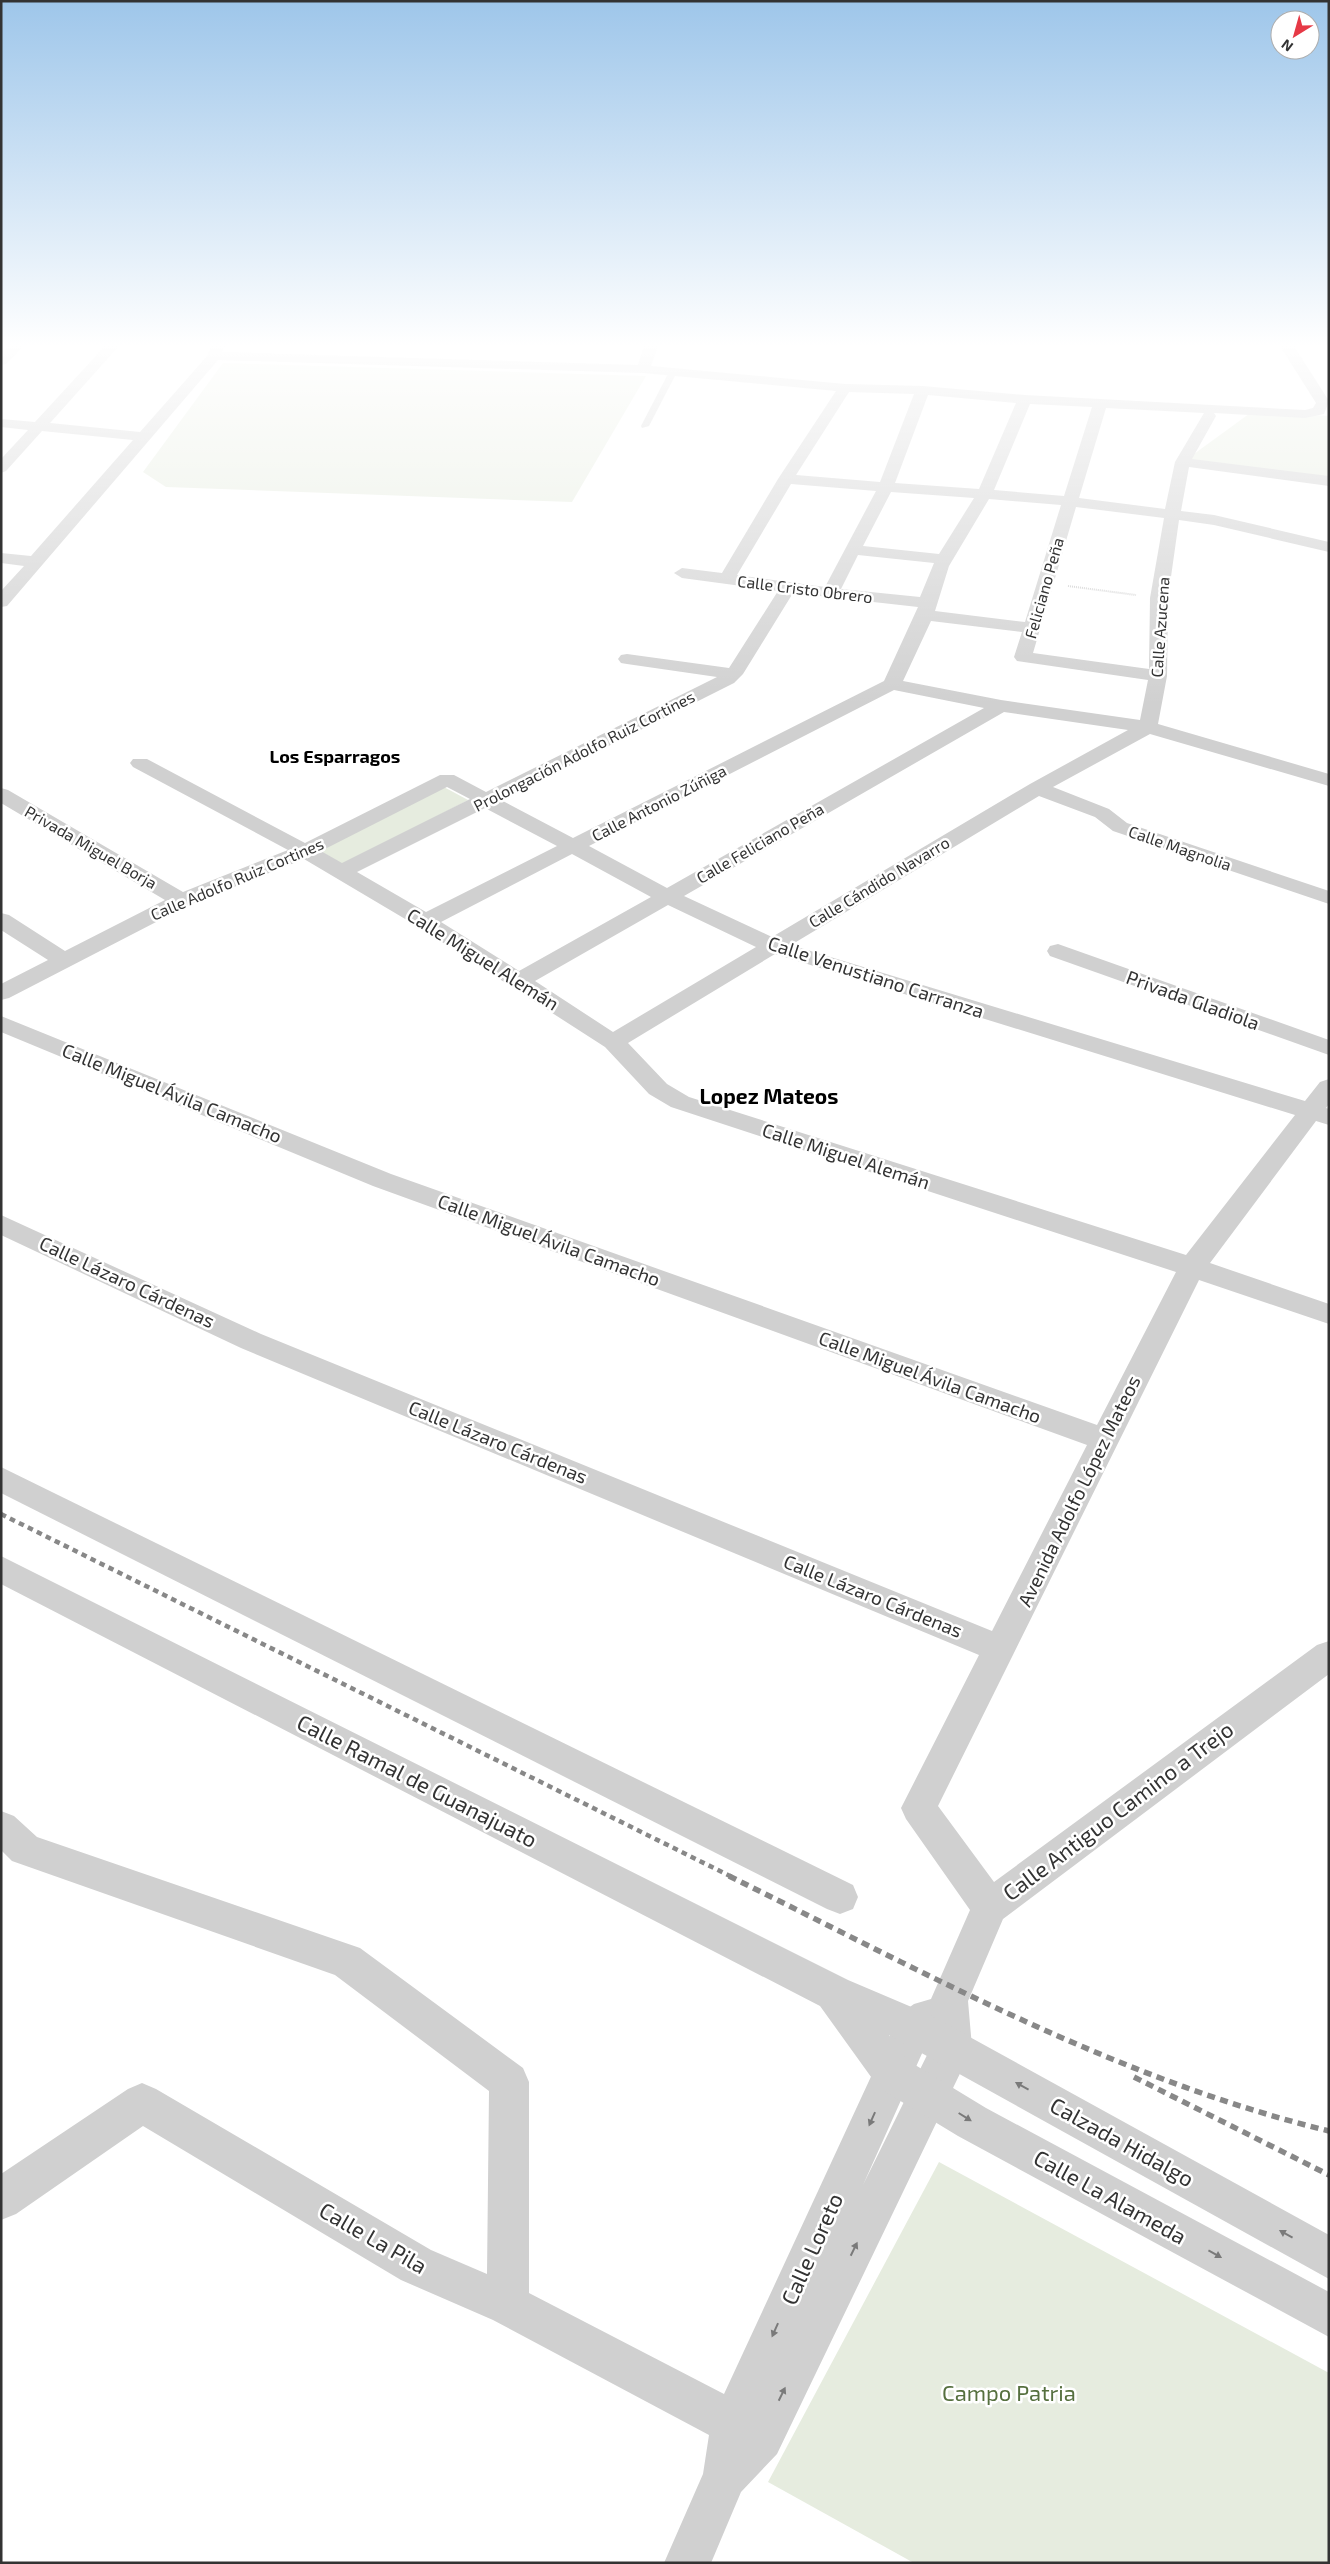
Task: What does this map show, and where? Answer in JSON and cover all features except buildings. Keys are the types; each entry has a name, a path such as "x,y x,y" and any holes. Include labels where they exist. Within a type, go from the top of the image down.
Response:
{"street":[{"path":"1,602 119,466"},
{"path":"726,580 795,466"},
{"path":"830,593 886,486 894,466"},
{"path":"996,466 984,494 942,559 926,609 892,684 1001,706 1148,727 1329,780"},
{"name":"Feliciano Peña","path":"1080,466 1033,628 1022,657 1158,676"},
{"name":"Calle Azucena","path":"1148,727 1158,676 1159,598 1172,515 1182,466"},
{"path":"1211,466 1329,481"},
{"path":"786,479 1069,501 1214,520 1329,547"},
{"path":"853,550 942,559"},
{"path":"1,558 36,562"},
{"name":"Calle Cristo Obrero","path":"682,573 830,593 1033,628"},
{"path":"627,659 734,674 788,588"},
{"name":"Prolongación Adolfo Ruiz Cortines","path":"342,872 734,674"},
{"name":"Calle Antonio Zúñiga","path":"425,921 892,684"},
{"name":"Calle Feliciano Peña","path":"519,981 1001,706"},
{"name":"Calle Cándido Navarro","path":"613,1042 1037,788 1148,727"},
{"name":"Calle Miguel Alemán","path":"140,763 305,851 425,921 613,1042 658,1089 680,1102 1192,1267 1329,1314"},
{"name":"Calle Venustiano Carranza","path":"447,779 666,896 772,946 1320,1115"},
{"name":"Calle Adolfo Ruiz Cortines","path":"1,993 181,900 305,851 447,779"},
{"name":"Calle Magnolia","path":"1037,788 1102,813 1120,827 1329,898"},
{"name":"Privada Miguel Borja","path":"1,794 181,900"},
{"path":"1,920 64,960"},
{"name":"Privada Gladiola","path":"1058,951 1329,1048"},
{"name":"Calle Miguel Ávila Camacho","path":"1,1022 382,1180 1104,1439"},
{"name":"Avenida Adolfo López Mateos","path":"990,1907 919,1808 1001,1649 1104,1439 1192,1267 1320,1115 1329,1087"},
{"name":"Calle Lázaro Cárdenas","path":"1,1224 251,1340 1001,1649"},
{"path":"1,1479 840,1897"},
{"name":"Calle Ramal de Guanajuato","path":"1,1569 834,1993 914,2027"},
{"name":"Calle Antiguo Camino a Trejo","path":"952,2047 949,2001 990,1907 1329,1655"},
{"path":"1,1828 25,1849 347,1961 509,2082 508,2305"},
{"name":"Calle Ramal de Guanajuato","path":"834,1993 892,2074"},
{"name":"Calle Antiguo Camino a Trejo","path":"914,2027 949,2001"},
{"name":"Calzada Hidalgo","path":"914,2027 1329,2258"},
{"name":"Calle Loreto","path":"747,2431 892,2074 914,2027"},
{"name":"Calle Loreto","path":"687,2563 747,2431 929,2095 952,2047"},
{"name":"Calle La Alameda","path":"892,2074 972,2122 1329,2316"},
{"name":"Calle La Pila","path":"1,2199 142,2103 416,2265 508,2305 747,2431"}],"path":[{"path":"1045,583 1159,598"}],"green space":[{"path":"148,466 593,466 572,502 166,487 143,472"},
{"path":"1211,466 1329,466 1329,481"},
{"path":"442,786 468,800 344,865 319,850"},
{"name":"Campo Patria","path":"939,2162 1329,2373 1329,2563 914,2563 768,2482"}],"railway":[{"path":"1,1514 732,1877"},
{"path":"729,1876 948,1985 1097,2053 1173,2083 1250,2109 1329,2131"},
{"path":"1134,2077 1329,2175"}],"district":[{"name":"Los Esparragos","path":"335,757"},
{"name":"Lopez Mateos","path":"769,1097"}]}
